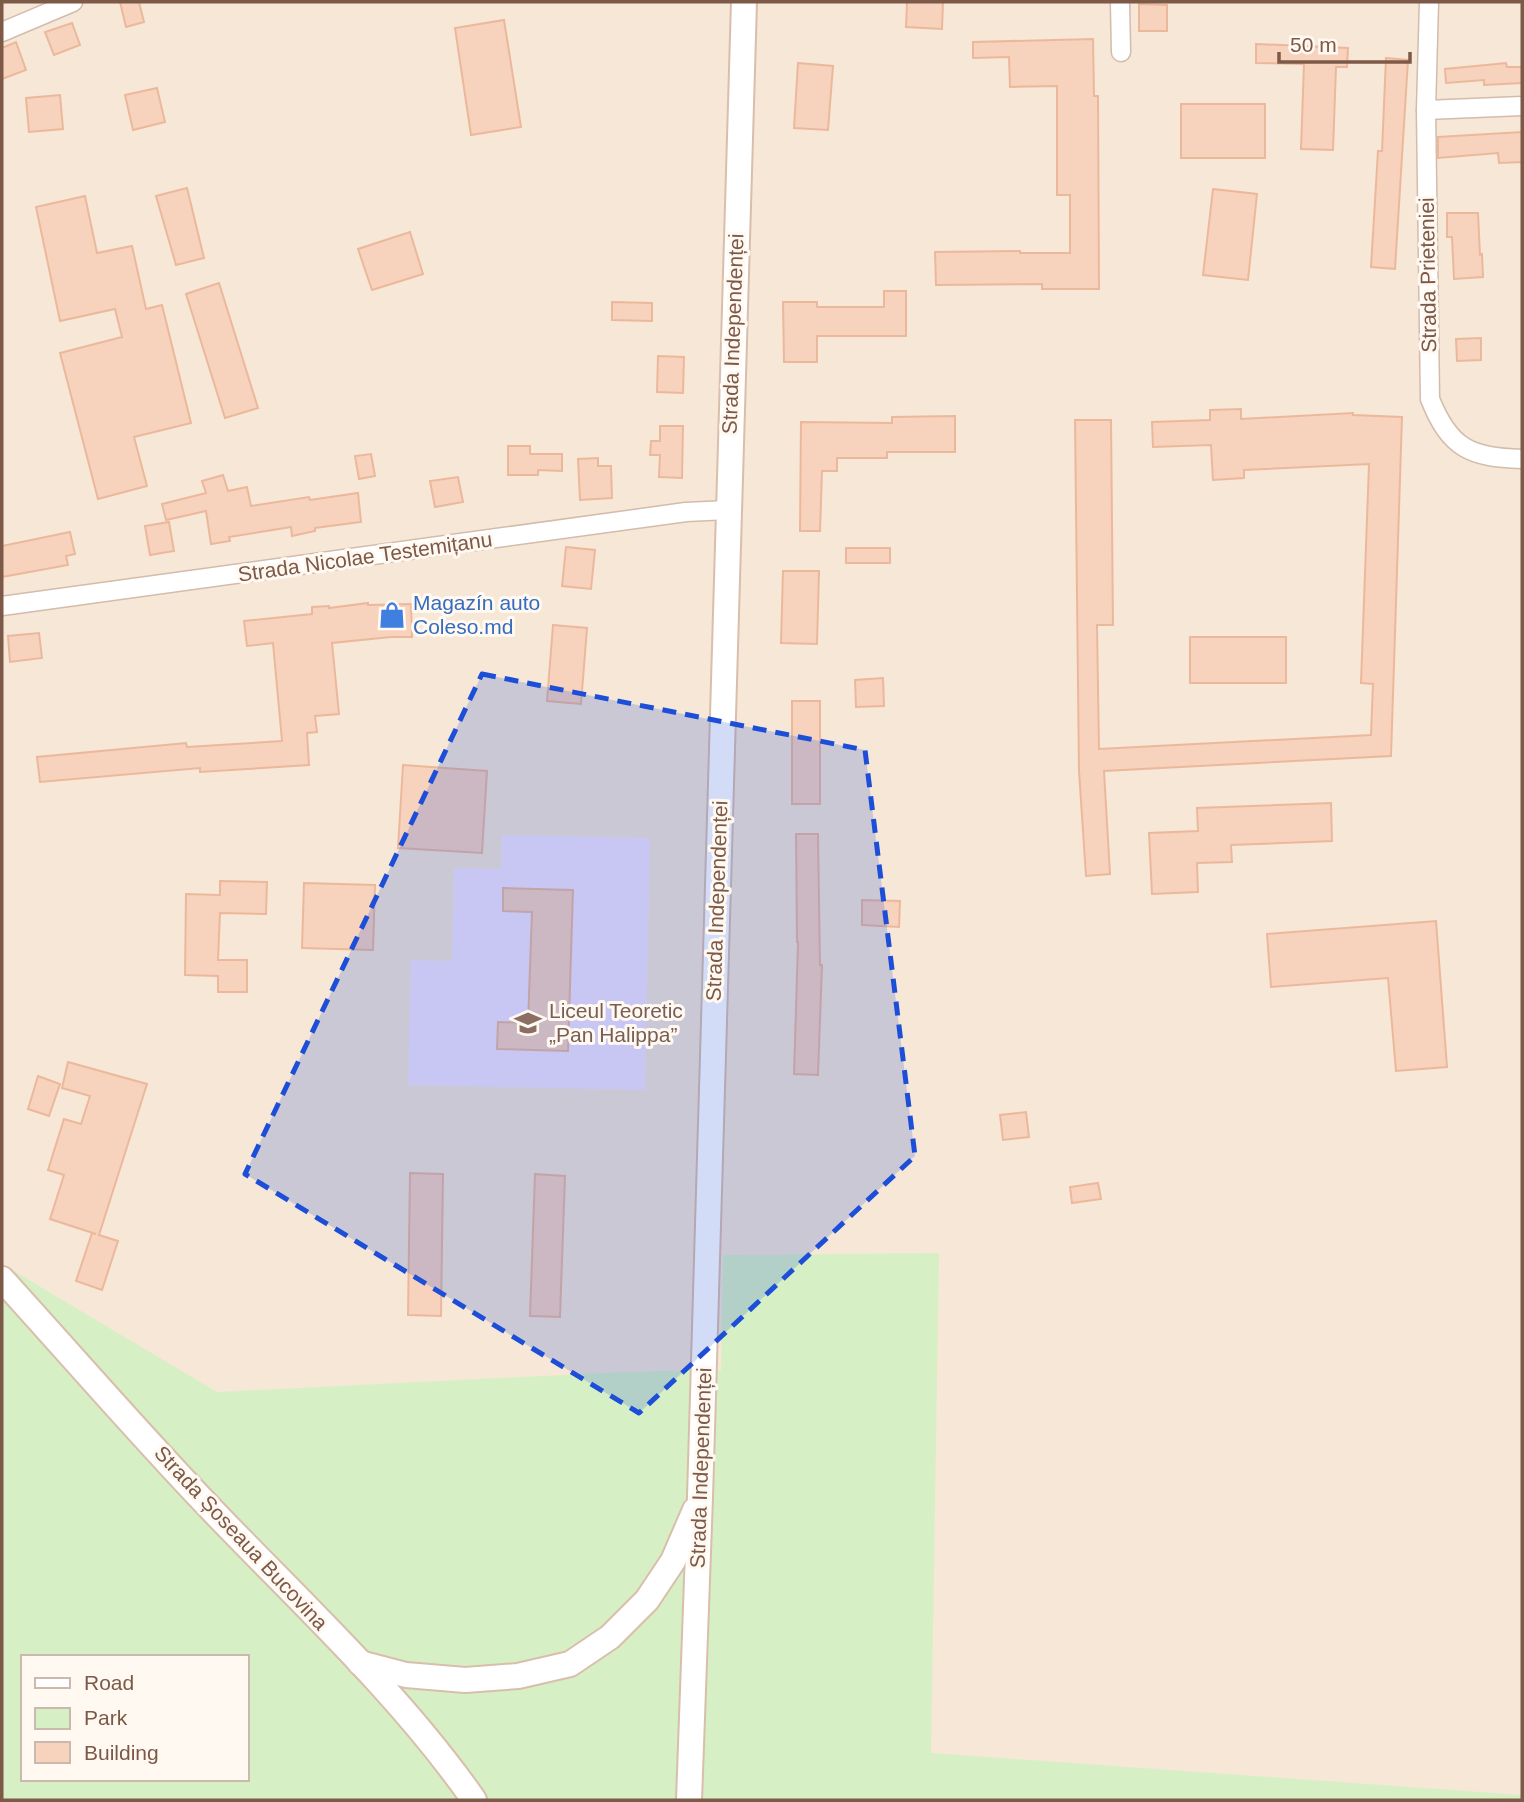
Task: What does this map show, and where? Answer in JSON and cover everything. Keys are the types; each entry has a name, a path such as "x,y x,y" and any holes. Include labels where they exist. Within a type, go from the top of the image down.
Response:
{"main road":[{"name":"Strada Independenței","path":"689,1800 701,1497 744,2"},
{"name":"Strada Șoseaua Bucovina","path":"2,1279 209,1507 360,1663 433,1745 474,1800"},
{"path":"360,1663 406,1675 466,1680 518,1676 570,1664 610,1637 647,1600 673,1561 701,1497"}],"street":[{"path":"2,32 73,2"},
{"path":"1120,2 1121,52"},
{"name":"Strada Prieteniei","path":"1429,2 1426,110 1429,393 1448,436 1462,447 1480,454 1522,459"},
{"path":"1426,110 1522,106"},
{"name":"Strada Nicolae Testemițanu","path":"2,606 686,512 728,510"}],"highlighted area":[{"path":"482,674 865,750 915,1156 639,1413 245,1174"}],"shaded area":[{"path":"2,2 1522,2 1522,1800 2,1800"},
{"name":"Liceul Teoretic „Pan Halippa”","path":"502,835 650,838 645,1090 408,1085 411,960 452,961 454,868 501,869"}],"green space":[{"path":"939,1253 931,1753 1522,1795 1522,1800 2,1800 2,1264 217,1392 623,1372 721,1370 723,1255"}],"building":[{"path":"120,2 139,2 144,22 126,27"},
{"path":"907,2 943,2 942,29 906,27"},
{"path":"1139,4 1167,5 1167,31 1139,31"},
{"path":"504,20 521,127 471,135 455,28"},
{"path":"72,23 80,45 54,55 45,32"},
{"path":"1093,39 1094,96 1098,96 1099,289 1042,289 1042,284 936,285 935,252 1070,253 1070,195 1057,195 1057,86 1010,87 1009,57 973,58 973,42"},
{"path":"16,42 26,70 2,79 2,48"},
{"path":"1256,44 1348,48 1347,67 1336,67 1333,150 1301,149 1304,64 1256,63"},
{"path":"1386,58 1408,60 1395,269 1371,267 1378,151 1382,151"},
{"path":"798,63 833,66 828,130 794,128"},
{"path":"1506,63 1507,67 1522,67 1522,83 1484,85 1484,80 1446,83 1445,69"},
{"path":"157,88 165,122 133,130 125,95"},
{"path":"60,95 63,129 29,132 26,98"},
{"path":"1181,104 1265,104 1265,158 1181,158"},
{"path":"1522,132 1522,162 1499,163 1498,153 1438,158 1438,137"},
{"path":"187,188 204,258 176,265 156,196"},
{"path":"1213,189 1257,194 1248,280 1203,275"},
{"path":"85,196 97,253 132,246 146,309 162,305 191,423 134,437 147,486 98,499 60,353 122,337 115,309 60,321 36,207"},
{"path":"1447,213 1478,213 1483,277 1454,279 1452,237 1447,237"},
{"path":"410,232 423,274 372,290 358,249"},
{"path":"219,283 258,408 225,418 186,294"},
{"path":"884,291 906,291 906,336 817,336 817,362 784,362 783,302 817,302 817,307 884,307"},
{"path":"612,302 652,303 652,321 612,320"},
{"path":"1481,338 1481,360 1457,361 1456,339"},
{"path":"658,356 684,357 683,393 657,392"},
{"path":"1241,409 1241,419 1353,413 1402,417 1391,756 1104,771 1110,874 1086,876 1079,771 1075,420 1111,420 1113,625 1097,625 1099,749 1371,735 1373,684 1361,683 1369,464 1244,470 1244,478 1213,480 1211,445 1153,447 1152,422 1210,420 1210,410"},
{"path":"955,416 955,452 887,452 887,458 837,458 837,471 822,471 820,531 800,531 801,422 892,423 892,417"},
{"path":"660,426 683,426 682,478 659,477 660,455 650,455 651,441 660,441"},
{"path":"508,446 530,446 530,454 562,454 562,471 538,470 538,475 508,475"},
{"path":"371,454 375,476 359,479 355,456"},
{"path":"598,458 598,466 611,466 612,498 580,500 578,459"},
{"path":"223,475 228,491 247,487 251,506 358,493 361,522 315,528 315,531 292,536 291,527 229,537 230,541 211,544 206,511 166,520 162,504 206,493 202,481"},
{"path":"458,477 463,502 435,507 430,481"},
{"path":"169,522 174,551 150,555 145,526"},
{"path":"70,532 75,554 66,556 68,565 2,577 2,546"},
{"path":"566,547 595,550 591,589 562,586"},
{"path":"846,548 890,548 890,563 846,563"},
{"path":"783,571 819,571 817,644 781,643"},
{"path":"368,603 411,604 412,637 332,643 339,714 315,716 317,732 307,733 309,765 200,772 200,768 40,782 37,757 186,743 187,747 282,741 273,643 247,646 244,621 312,614 312,607 329,608"},
{"path":"553,625 587,628 581,704 547,701"},
{"path":"39,633 42,658 10,662 8,636"},
{"path":"1190,637 1286,637 1286,683 1190,683"},
{"path":"883,678 884,706 856,707 855,680"},
{"path":"792,701 820,701 820,804 792,804"},
{"path":"403,765 487,771 482,853 398,848"},
{"path":"1331,803 1332,841 1231,845 1232,862 1197,863 1198,892 1152,894 1149,833 1198,831 1197,808"},
{"path":"796,834 818,834 822,965 818,1075 794,1074 798,942"},
{"path":"220,881 267,882 266,914 220,913 218,960 247,960 247,992 218,992 218,976 185,975 186,894 220,895"},
{"path":"304,883 375,885 373,950 302,948"},
{"path":"503,888 573,890 568,1051 497,1049 498,1022 528,1023 532,912 503,911"},
{"path":"862,900 900,901 899,927 862,925"},
{"path":"1436,921 1447,1067 1396,1071 1388,978 1271,987 1267,934"},
{"path":"68,1062 147,1084 99,1235 118,1241 102,1290 76,1281 92,1233 96,1234 50,1219 64,1175 48,1170 64,1119 81,1124 90,1096 62,1088"},
{"path":"38,1076 60,1084 49,1116 28,1109"},
{"path":"1026,1112 1029,1137 1003,1140 1000,1115"},
{"path":"410,1173 443,1174 441,1316 408,1315"},
{"path":"535,1174 565,1176 560,1317 530,1316"},
{"path":"1098,1183 1101,1199 1072,1203 1070,1187"}],"place":[{"name":"Magazín auto Coleso.md","path":"392,615"},
{"name":"Liceul Teoretic „Pan Halippa”","path":"528,1023"}]}
